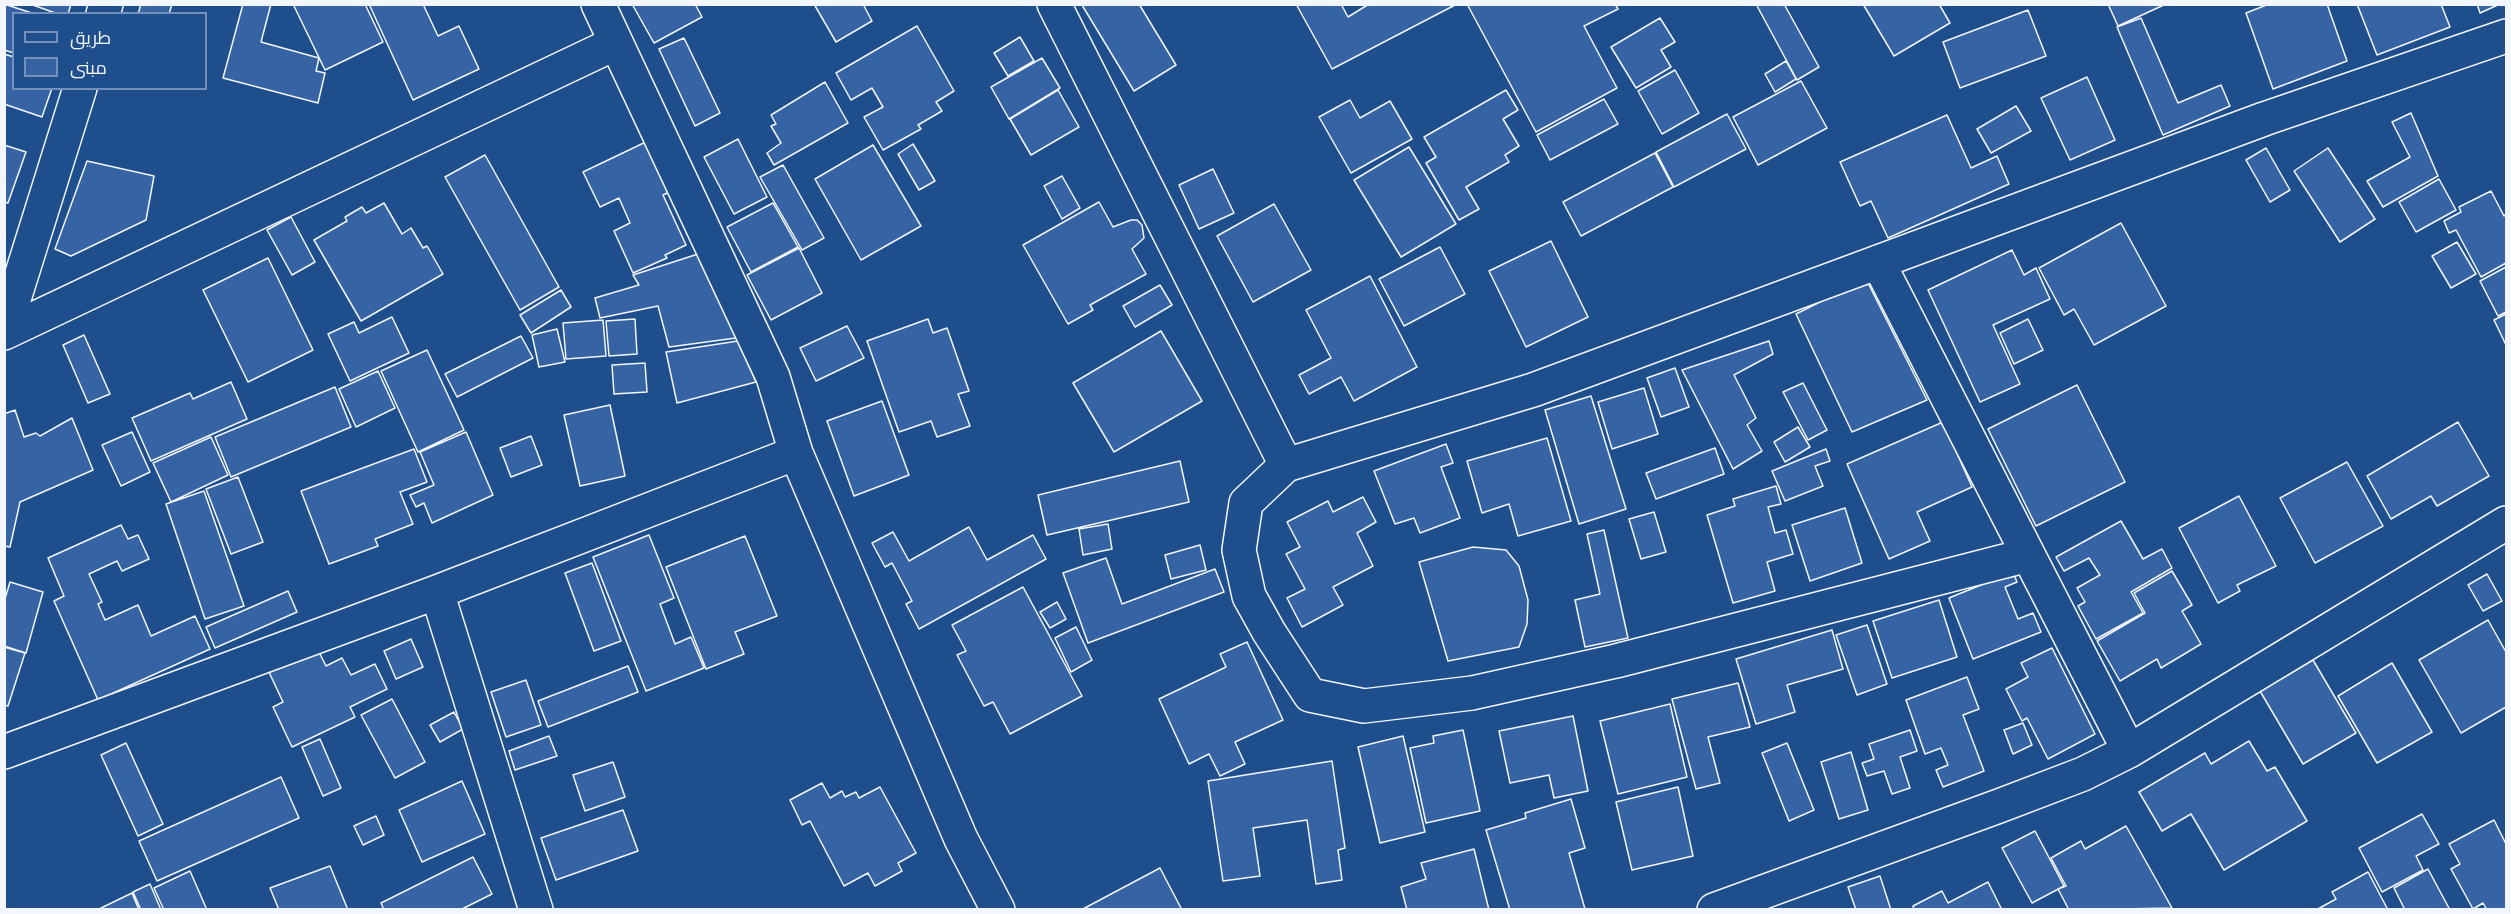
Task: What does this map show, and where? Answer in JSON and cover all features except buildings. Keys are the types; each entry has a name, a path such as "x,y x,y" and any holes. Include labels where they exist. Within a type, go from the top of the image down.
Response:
{"street":[{"path":"598,4 772,377 796,453 961,839 998,909"},
{"path":"1054,4 1286,465"},
{"path":"2028,555 1902,589 1583,668 1472,693 1364,706 1310,695 1269,632 1249,596 1239,550 1246,503 1286,465 1533,390 2264,119 2506,36"},
{"path":"4,332 616,43"},
{"path":"4,332 79,90"},
{"path":"1878,262 2129,751"},
{"path":"4,752 437,592 796,453"},
{"path":"1714,909 2083,774 2129,751 2506,523"},
{"path":"437,592 528,907"}]}
